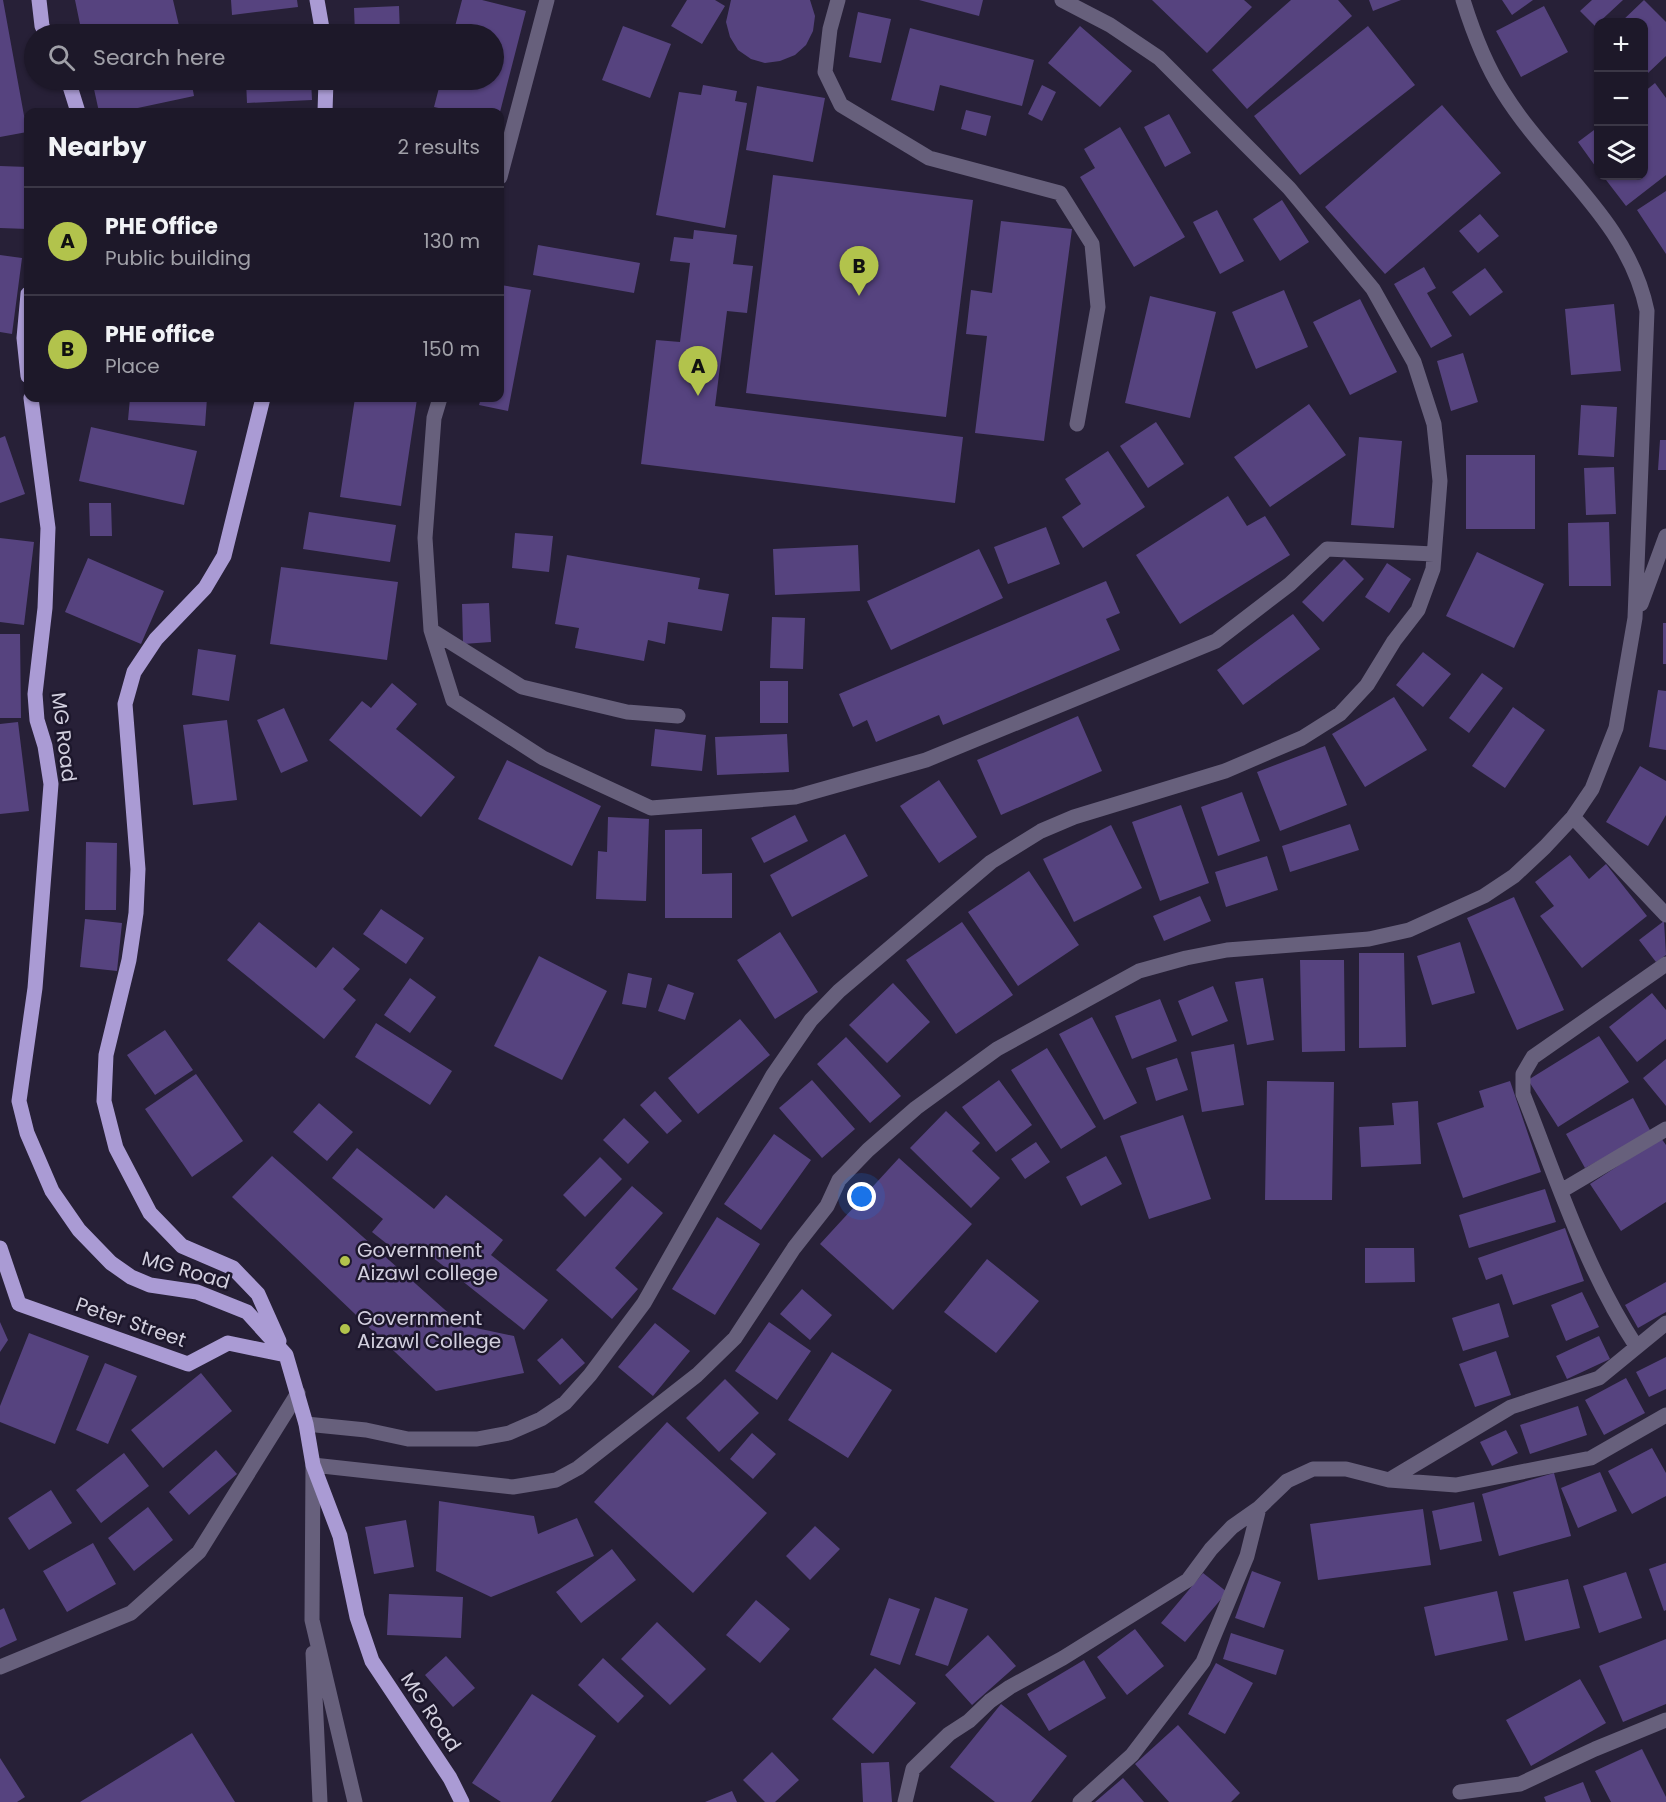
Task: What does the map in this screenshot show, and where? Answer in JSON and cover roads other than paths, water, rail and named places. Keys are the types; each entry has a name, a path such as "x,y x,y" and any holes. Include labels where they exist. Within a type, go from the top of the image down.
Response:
{"main road":[{"path":"39,0 42,24"},
{"path":"317,0 321,24"},
{"path":"71,90 77,108"},
{"path":"325,108 326,90"},
{"name":"MG Road","path":"32,402 48,528 45,608 35,694 37,720 45,746 51,784 35,988 19,1101 27,1133 52,1191 79,1230 111,1263 131,1277 150,1285 197,1292 247,1312 286,1355 306,1424 314,1465 340,1536 357,1617 372,1661 450,1778 462,1802"},
{"path":"262,402 224,556 205,588 156,639 134,672 125,704 138,869 136,913 129,960 106,1055 104,1101 116,1148 150,1213 182,1246 233,1268 258,1294 286,1355"},
{"name":"Peter Street","path":"0,1248 19,1304 69,1323 188,1365 228,1343 286,1355"}],"street":[{"path":"504,162 547,0"},
{"path":"838,0 830,29 825,72 841,105 928,158 1059,193 1092,244 1098,307 1077,424"},
{"path":"306,1424 366,1430 408,1439 477,1439 509,1432 541,1419 565,1403 590,1376 644,1303 790,1048 839,991 991,862 1018,843 1074,817 1225,771 1302,738 1340,714 1367,686 1394,641 1418,610 1434,569 1440,481 1434,424 1414,362 1373,289 1289,188 1160,58 1110,25 1062,0"},
{"path":"320,1802 312,1620 314,1465 513,1487 556,1480 578,1468 697,1376 735,1338 794,1248 827,1206 839,1180 868,1150 916,1108 997,1049 1052,1017 1149,969 1227,950 1369,939 1409,930 1444,916 1484,896 1515,876 1573,817 1592,789 1616,728 1635,618 1648,331 1644,293 1635,267 1620,239 1503,93 1482,50 1463,0"},
{"path":"439,402 434,418 425,538 431,630 453,700 543,758 651,808 795,797 926,760 1216,641 1290,584 1327,549 1434,554"},
{"path":"1635,618 1666,536"},
{"path":"431,630 522,687 627,712 678,716"},
{"path":"1573,817 1666,915"},
{"path":"1636,1346 1610,1306 1583,1250 1523,1094 1523,1074 1533,1057 1666,964"},
{"path":"1561,1191 1666,1129"},
{"path":"1389,1480 1511,1407 1599,1378 1666,1323"},
{"path":"0,1666 131,1613 199,1552 298,1393"},
{"path":"904,1802 913,1769 949,1734 969,1721 990,1701 1010,1687 1063,1658 1188,1580 1211,1549 1232,1527 1260,1508 1287,1481 1313,1469 1346,1469 1389,1480 1456,1485 1591,1458 1666,1415"},
{"path":"1080,1802 1132,1755 1203,1662 1240,1574 1260,1508"},
{"path":"312,1620 355,1802"},
{"path":"1460,1792 1520,1784 1666,1720"}],"place":[{"name":"PHE office","path":"859,296"},
{"name":"PHE Office","path":"698,396"},
{"name":"Government Aizawl college","path":"345,1261"},
{"name":"Government Aizawl College","path":"345,1329"}]}
